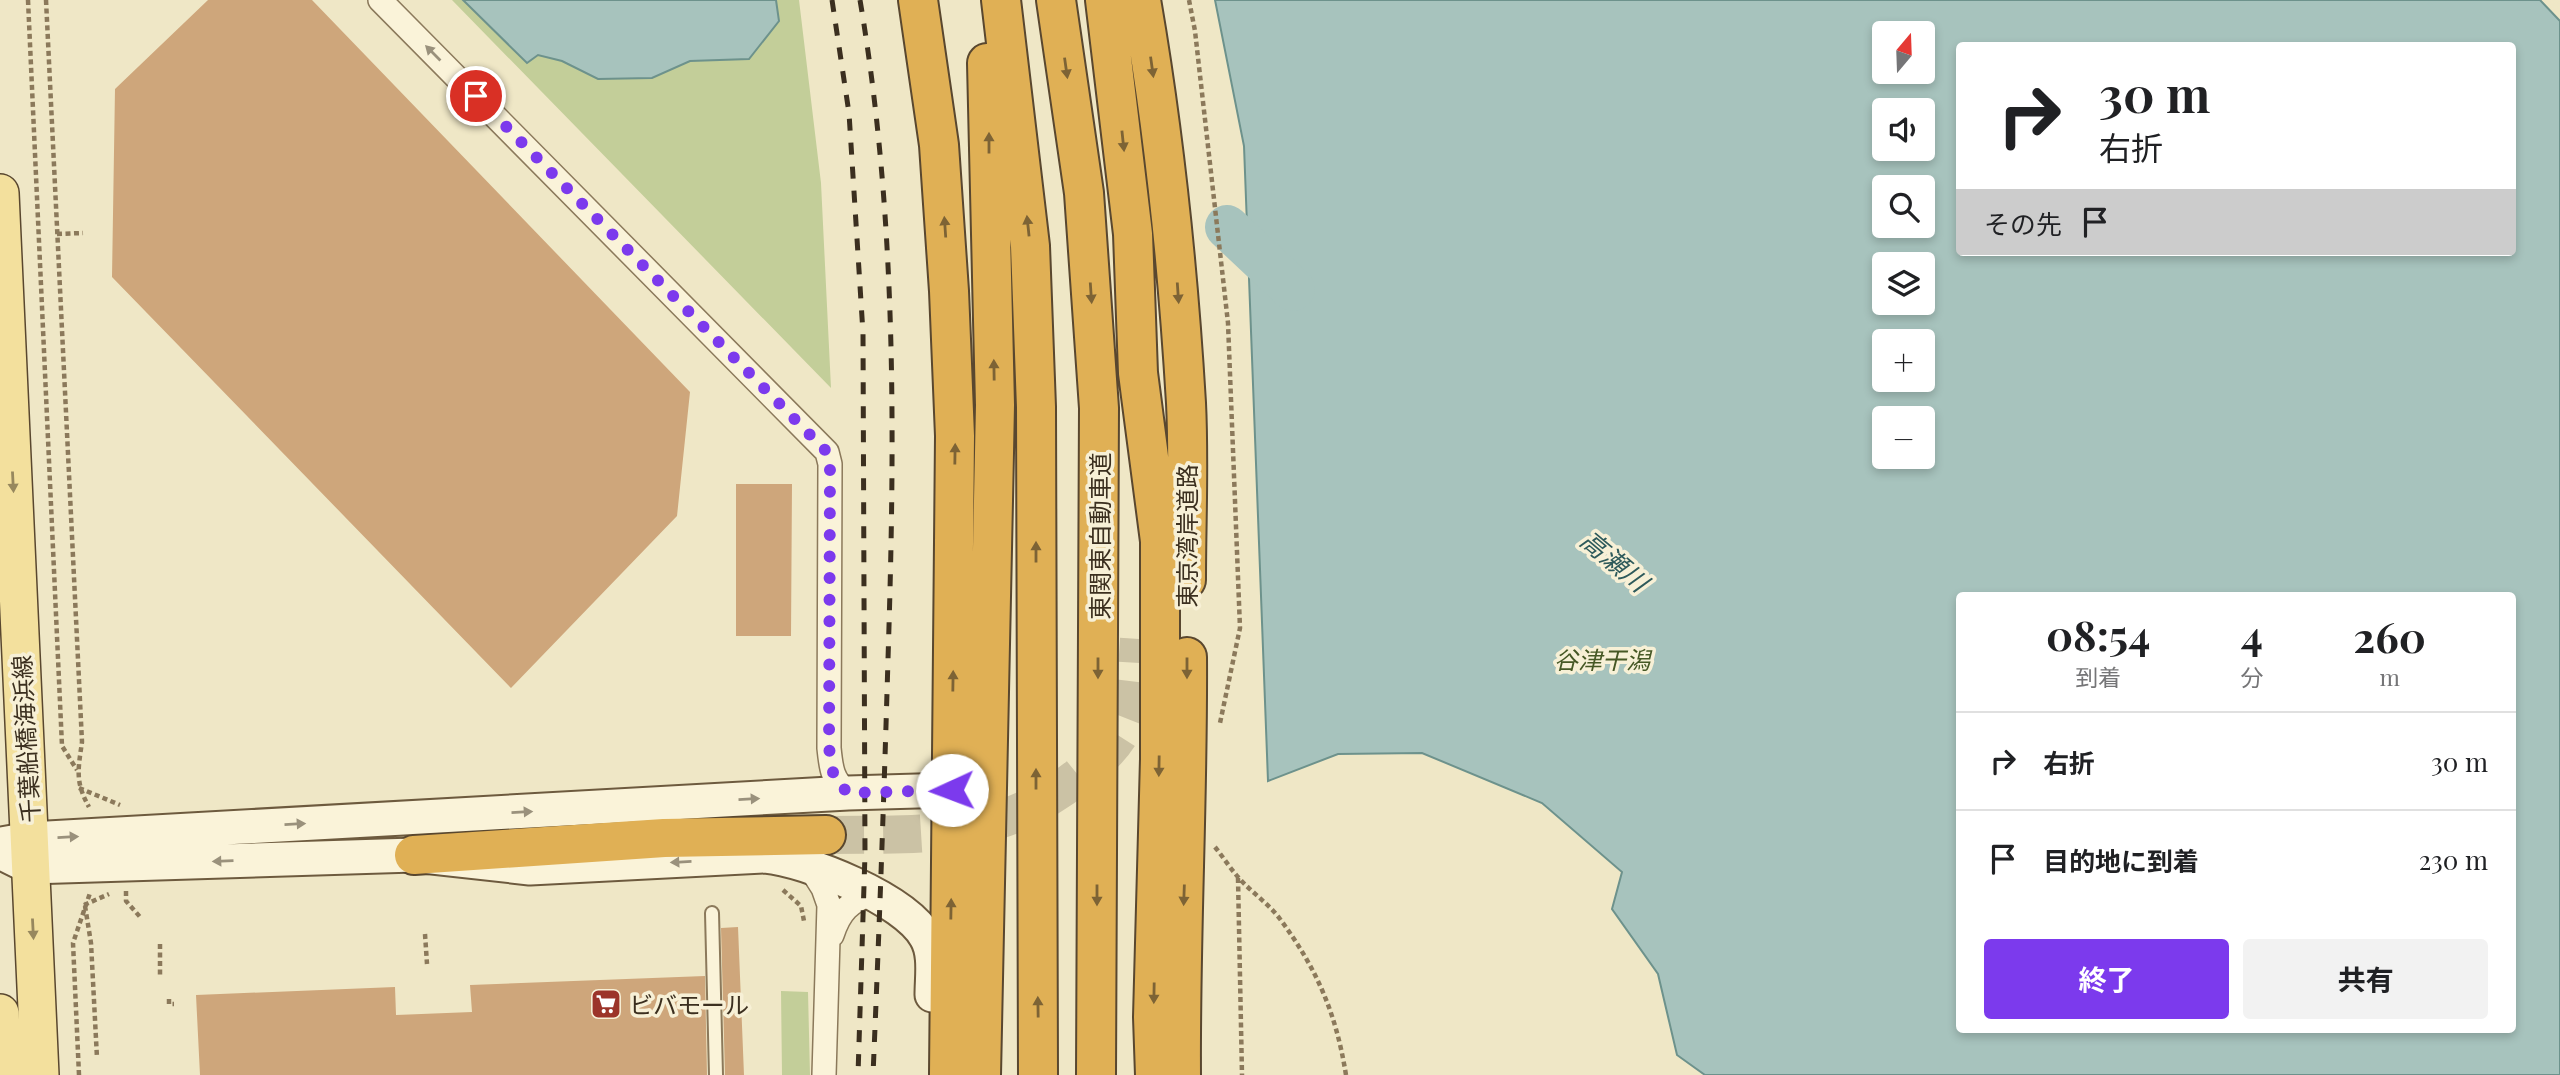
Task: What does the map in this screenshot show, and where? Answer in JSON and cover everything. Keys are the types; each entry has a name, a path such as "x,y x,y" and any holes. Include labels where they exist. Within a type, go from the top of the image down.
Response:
{"highway":[{"path":"918,0 939,145 955,436 947,1075"},
{"path":"981,0 989,86 995,405 981,1075"},
{"path":"1001,0 1030,246 1036,407 1038,1075"},
{"name":"東関東自動車道","path":"1056,0 1084,193 1099,408 1096,1075"},
{"path":"1105,0 1133,234 1142,541 1139,639"},
{"name":"東京湾岸道路","path":"1141,0 1166,169 1186,406 1188,768 1181,1075"},
{"path":"1138,373 1160,541 1155,1075"},
{"path":"952,790 968,783 978,774 983,758 988,713"},
{"path":"414,855 664,838 817,850"}],"main road":[{"name":"千葉船橋海浜線","path":"0,193 15,851 40,1075"},
{"path":"0,1013 4,1075"}],"street":[{"path":"380,0 827,452 830,464 829,748 834,778 848,793"},
{"path":"790,797 814,785 821,777 829,748"},
{"path":"15,851 848,793 952,790"},
{"path":"817,850 911,921 925,935 933,955 932,1041 934,1051 947,1075"},
{"path":"817,850 823,888 829,905 824,1075"},
{"path":"15,851 414,855"},
{"path":"827,966 837,918 853,902 873,892"}],"lane":[{"path":"712,913 716,1075"}],"path":[{"path":"28,0 62,746 78,771"},
{"path":"46,0 82,742 78,771 79,788 92,813"},
{"path":"1189,0 1195,31 1228,323 1240,628 1217,733"},
{"path":"57,234 83,233"},
{"path":"1208,837 1238,878 1279,918 1313,972 1328,1001 1339,1037 1346,1075"},
{"path":"1238,878 1242,1075"},
{"path":"79,1075 73,943 93,888"},
{"path":"126,891 127,901 141,918"},
{"path":"85,905 91,943 97,1058"},
{"path":"425,934 427,964"},
{"path":"160,944 160,978"},
{"path":"169,999 169,1004 174,1004"}],"green space":[{"path":"452,0 799,0 821,183 831,388"},
{"path":"781,991 808,992 810,1075 782,1075"}],"water":[{"path":"463,0 776,0 779,21 749,59 690,61 652,78 598,79 562,61 538,55 527,63"},
{"name":"谷津干潟","path":"1215,0 2540,0 2560,21 2560,1075 1705,1075 1677,1055 1658,974 1612,909 1622,872 1542,803 1422,753 1338,754 1268,781 1244,146"}],"building":[{"path":"208,0 312,0 690,392 677,516 511,688 112,277 115,89"},
{"path":"736,484 792,484 791,636 736,636"},
{"path":"738,927 744,1075 725,1075 721,928"},
{"name":"ビバモール","path":"705,976 707,1075 200,1075 196,995 395,987 396,1015 472,1012 470,985"}],"waterway":[{"name":"高瀬川","path":"1227,227 1293,289"}],"tunnel":[{"path":"826,835 928,833 959,829 990,823 1020,812 1050,796 1093,764 1112,746 1121,732 1134,693 1139,639"}],"railway":[{"path":"832,0 849,113 863,333 865,854 858,1075"},
{"path":"860,0 881,164 887,246 892,411 888,659 873,1075"}],"place":[{"name":"ビバモール","path":"606,1004"}],"route":[{"path":"476,96 827,452 830,464 829,748 834,778 848,793 952,790"}]}
